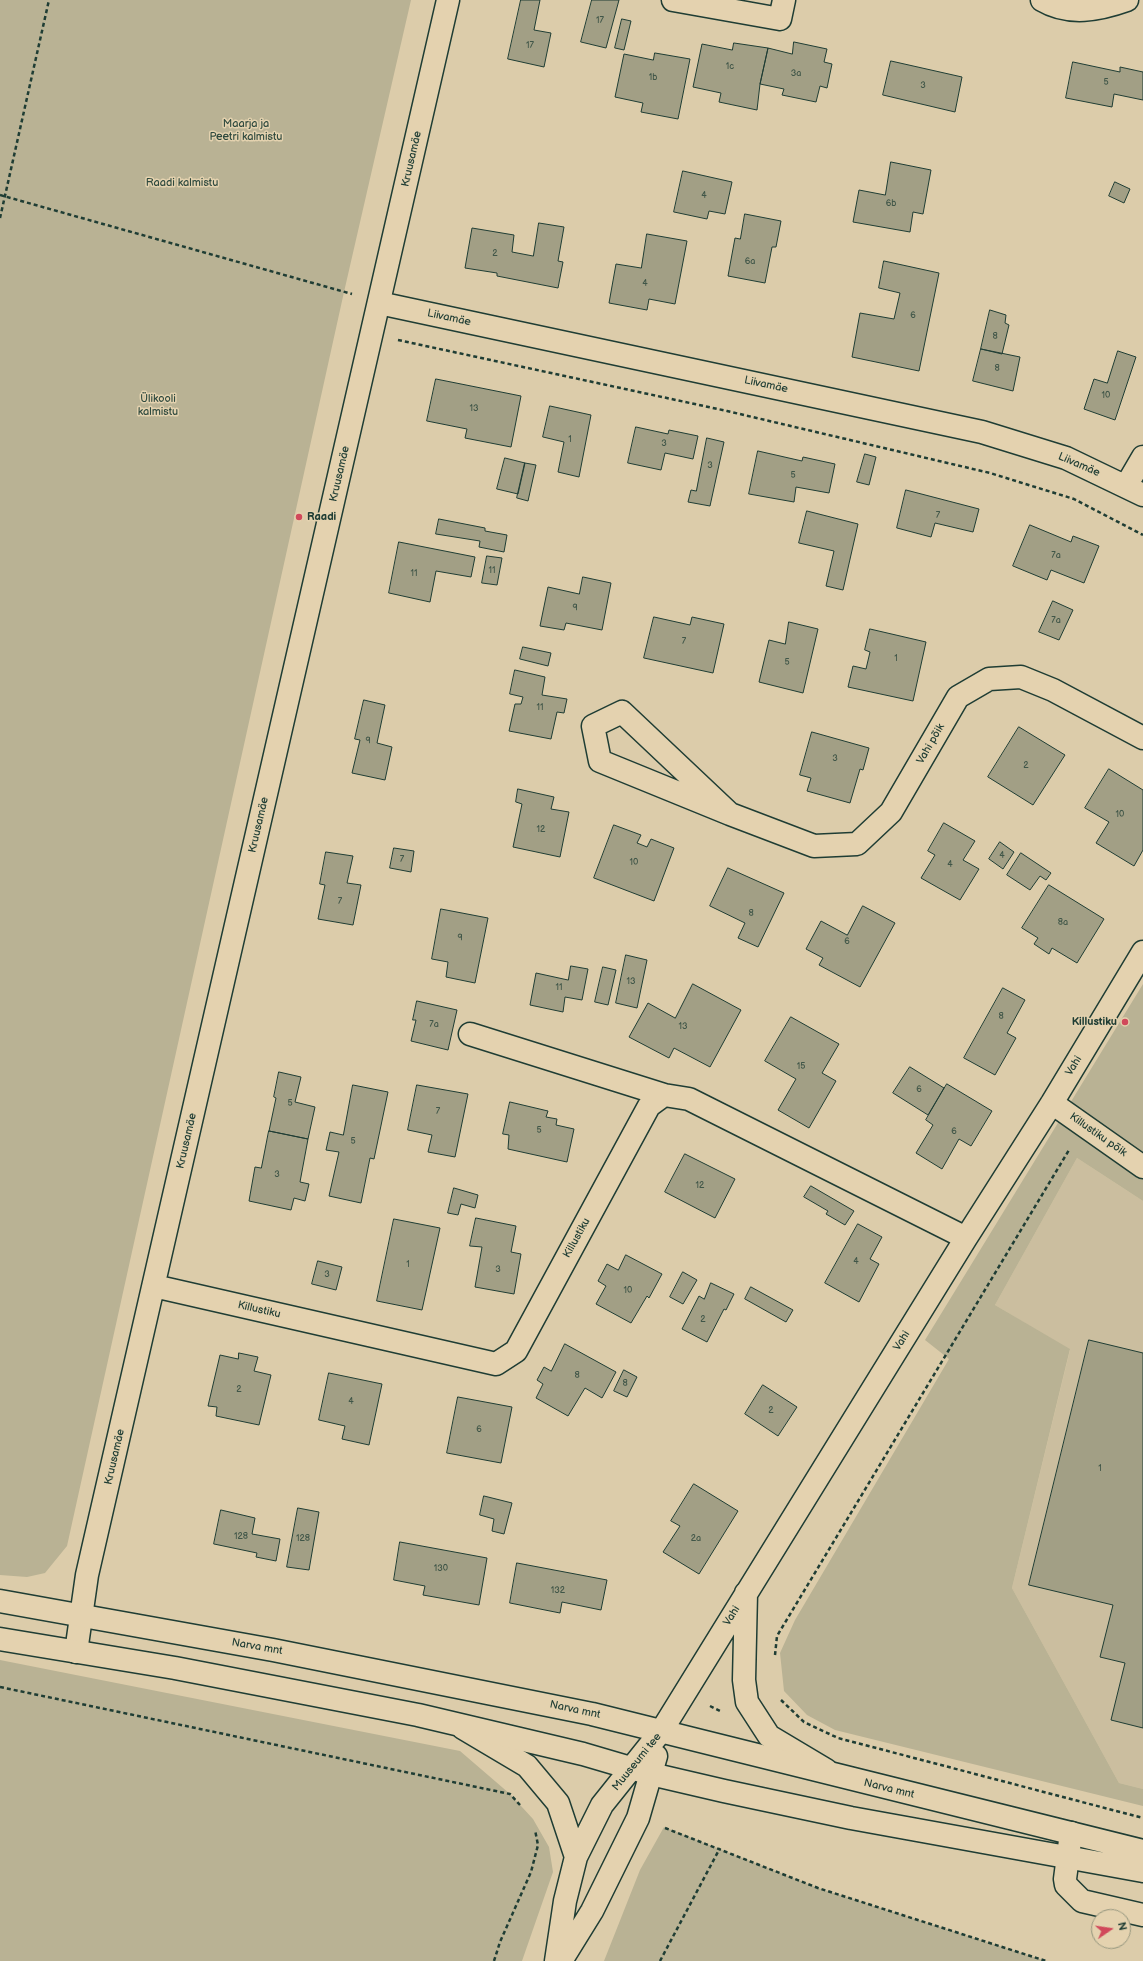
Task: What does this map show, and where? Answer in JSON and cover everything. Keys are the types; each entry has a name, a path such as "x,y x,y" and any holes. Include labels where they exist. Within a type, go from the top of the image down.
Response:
{"street":[{"name":"Kruusamäe","path":"76,1652 87,1575 380,303 448,0"},
{"path":"673,0 780,19 784,0"},
{"path":"1042,0 1053,6 1078,11 1108,7 1127,0"},
{"name":"Liivamäe","path":"380,303 982,432 1066,458 1134,491"},
{"path":"1134,491 1143,457"},
{"name":"Vahi põik","path":"730,814 622,712 593,726 600,761 730,814 814,846 857,844 891,812 958,697 989,679 1021,677 1053,690 1143,738"},
{"name":"Vahi","path":"662,1730 966,1238 1052,1103 1143,952"},
{"path":"470,1034 664,1095 689,1098 966,1238"},
{"name":"Killustiku","path":"154,1286 496,1364 516,1351 649,1106 664,1095"},
{"name":"Killustiku põik","path":"1052,1103 1143,1167"},
{"path":"746,1592 744,1680 747,1702 769,1736 835,1775"},
{"name":"Narva mnt","path":"0,1601 81,1614 464,1687 662,1730 835,1775 1143,1851"},
{"path":"0,1639 183,1669 456,1724 583,1754 642,1771 851,1818 1143,1871"},
{"path":"456,1724 527,1766 558,1802 576,1857"},
{"name":"Muuseumi tee","path":"561,1961 592,1911 638,1818 642,1771 662,1730"},
{"name":"Muuseumi tee","path":"556,1961 565,1901 576,1857 602,1804 642,1771"},
{"path":"1071,1833 1067,1858 1065,1879 1066,1885 1082,1901 1143,1915"}],"path":[{"path":"0,218 49,0"},
{"path":"0,195 380,303"},
{"path":"372,334 727,411 990,473 1074,499 1143,535"},
{"path":"774,1658 777,1636 1084,1125"},
{"path":"0,1687 510,1794 524,1809"},
{"path":"779,1699 804,1722 838,1738 1143,1818"},
{"path":"494,1961 500,1942 531,1872 538,1845 533,1819 558,1802"},
{"path":"638,1818 720,1848 818,1888 1046,1961"},
{"path":"660,1961 720,1848"}],"shaded area":[{"path":"1077,1158 1143,1201 1143,1789 1119,1783 1012,1588 1070,1350 995,1305"}],"green space":[{"name":"Raadi kalmistu","path":"0,0 411,0 344,292 67,1546 45,1573 27,1577 0,1575"},
{"path":"1143,984 1143,1201 1077,1158 995,1305 1070,1349 1012,1588 1119,1783 1143,1789 1143,1806 835,1730 807,1715 784,1691 780,1653 795,1620 949,1359 925,1340"},
{"path":"0,1660 460,1751 510,1794 533,1819 549,1847 553,1872 522,1961 0,1961"},
{"path":"664,1827 818,1888 1046,1961 604,1961 640,1870"}],"building":[{"path":"521,0 540,0 534,30 551,33 544,67 508,59"},
{"path":"592,0 619,0 606,48 581,42"},
{"path":"622,19 631,21 624,50 615,48"},
{"path":"794,42 827,49 824,62 832,64 827,88 820,86 816,102 782,95 784,89 760,84 768,48 792,54"},
{"path":"734,43 768,48 760,84 757,110 719,102 721,93 693,87 702,44 732,50"},
{"path":"655,53 690,59 678,119 641,112 643,103 615,97 624,54 653,60"},
{"path":"891,61 962,77 955,112 883,95"},
{"path":"1073,62 1120,72 1120,67 1143,72 1143,100 1114,94 1112,107 1066,98"},
{"path":"891,162 931,170 923,214 913,212 910,232 853,222 859,190 885,195"},
{"path":"683,171 732,182 725,214 709,211 707,219 674,212"},
{"path":"1115,182 1130,189 1124,203 1109,196"},
{"path":"745,214 781,221 776,247 772,247 765,283 728,276 735,238 740,239"},
{"path":"539,223 564,227 558,261 563,262 558,288 497,276 497,273 465,268 472,228 514,235 512,252 533,256"},
{"path":"647,234 687,241 675,304 649,299 647,310 609,303 616,264 641,268"},
{"path":"884,261 939,273 919,371 852,357 860,313 894,319 900,293 879,288"},
{"path":"990,310 1006,315 1005,323 1009,325 1002,354 981,349"},
{"path":"981,349 1020,357 1013,391 973,381"},
{"path":"1118,351 1136,357 1115,420 1084,409 1094,379 1107,383"},
{"path":"436,379 521,396 511,447 465,438 467,429 427,421"},
{"path":"550,406 591,415 579,477 558,472 564,442 543,437"},
{"path":"636,427 668,434 669,430 698,436 693,459 665,453 661,470 628,463"},
{"path":"707,438 724,442 710,506 688,502 691,490 696,491"},
{"path":"758,451 802,461 803,457 835,464 829,493 796,487 794,502 749,494"},
{"path":"865,454 876,457 869,485 857,482"},
{"path":"505,458 525,463 518,494 497,489"},
{"path":"525,463 536,465 528,501 517,498"},
{"path":"906,490 979,509 973,532 935,523 931,537 897,528"},
{"path":"807,511 858,524 843,590 826,586 834,551 799,543"},
{"path":"439,519 485,528 485,531 507,535 504,552 479,547 480,541 436,534"},
{"path":"1030,525 1071,542 1073,536 1099,546 1084,583 1051,570 1047,580 1013,566"},
{"path":"399,542 475,557 471,577 436,571 430,602 389,593"},
{"path":"487,556 502,558 497,585 482,583"},
{"path":"583,577 611,583 602,630 566,623 564,630 540,626 548,587 579,594"},
{"path":"1053,601 1073,610 1059,640 1039,632"},
{"path":"654,617 690,625 692,617 724,624 713,673 644,658"},
{"path":"789,622 818,629 803,693 759,682 769,640 785,644"},
{"path":"870,629 926,642 913,701 848,687 853,666 866,669 870,652 865,650"},
{"path":"523,647 551,653 548,666 520,659"},
{"path":"515,670 545,677 542,695 567,699 564,713 557,712 551,739 509,731 515,704 521,704 523,697 510,694"},
{"path":"364,700 385,705 377,743 392,747 385,780 352,773 360,740 355,739"},
{"path":"1019,727 1065,755 1033,805 988,777"},
{"path":"812,732 869,748 863,770 860,769 850,803 807,791 811,778 800,775"},
{"path":"1109,769 1143,790 1143,850 1134,866 1096,843 1109,822 1085,808"},
{"path":"518,789 554,797 551,809 569,812 560,857 513,847 522,804 516,802"},
{"path":"944,823 975,841 963,860 979,869 960,900 921,878 935,855 928,851"},
{"path":"614,825 641,835 637,843 647,847 651,839 674,848 654,901 594,878"},
{"path":"1000,842 1014,852 1003,869 989,859"},
{"path":"394,848 414,851 411,872 390,868"},
{"path":"326,852 353,856 347,883 361,885 353,925 318,919 325,885 320,884"},
{"path":"1021,853 1051,873 1046,880 1040,876 1030,890 1007,875"},
{"path":"728,868 784,893 758,947 738,938 745,923 710,906"},
{"path":"1049,885 1104,919 1077,963 1052,948 1049,954 1034,944 1038,938 1022,928"},
{"path":"863,906 895,923 860,987 819,965 823,958 806,949 821,921 847,935"},
{"path":"441,909 488,918 475,983 446,977 448,962 432,959"},
{"path":"626,955 647,960 637,1008 616,1003"},
{"path":"571,966 588,969 582,1000 565,997 563,1012 530,1005 536,973 568,980"},
{"path":"603,967 616,970 608,1005 595,1002"},
{"path":"693,984 741,1010 710,1067 674,1048 669,1058 629,1037 648,1003 675,1018"},
{"path":"1003,988 1025,1000 1007,1033 1016,1038 995,1075 964,1058"},
{"path":"417,1001 457,1010 448,1050 411,1041 416,1020 413,1020"},
{"path":"791,1017 839,1044 822,1073 836,1081 809,1128 778,1110 796,1079 765,1061"},
{"path":"910,1067 944,1088 928,1115 893,1093"},
{"path":"279,1072 301,1077 295,1102 315,1107 308,1139 269,1131 276,1098 274,1097"},
{"path":"947,1084 992,1111 971,1146 959,1139 942,1169 916,1153 933,1125 926,1120"},
{"path":"353,1085 388,1092 374,1159 370,1158 361,1203 329,1196 339,1152 326,1150 330,1132 343,1135"},
{"path":"417,1085 468,1094 455,1157 428,1152 432,1135 408,1130"},
{"path":"510,1102 548,1111 546,1117 557,1119 556,1125 574,1129 567,1162 508,1149 509,1135 503,1134"},
{"path":"269,1131 308,1139 300,1182 309,1184 305,1201 294,1198 291,1210 249,1201 255,1167 261,1168"},
{"path":"685,1154 735,1179 715,1218 665,1192"},
{"path":"811,1186 854,1211 845,1225 826,1214 828,1211 804,1197"},
{"path":"454,1188 478,1195 475,1208 461,1204 458,1215 448,1213"},
{"path":"476,1218 516,1226 511,1252 521,1254 514,1294 475,1287 482,1247 470,1246"},
{"path":"394,1219 440,1228 422,1310 377,1301"},
{"path":"858,1224 882,1237 870,1259 879,1264 859,1302 825,1283"},
{"path":"626,1255 662,1274 649,1298 647,1296 631,1323 596,1304 606,1286 598,1281 607,1264 618,1270"},
{"path":"318,1261 342,1267 336,1290 312,1284"},
{"path":"683,1272 697,1280 683,1304 670,1297"},
{"path":"711,1283 734,1294 726,1310 724,1309 707,1342 682,1329 699,1296 704,1299"},
{"path":"751,1287 793,1310 786,1322 745,1299"},
{"path":"1089,1340 1143,1353 1143,1728 1111,1720 1125,1663 1100,1657 1113,1605 1029,1585"},
{"path":"565,1344 616,1372 602,1398 585,1388 568,1416 536,1398 543,1384 537,1380 544,1367 551,1371"},
{"path":"239,1353 258,1357 254,1371 271,1375 259,1425 216,1416 217,1407 208,1406 220,1355 238,1359"},
{"path":"624,1370 637,1377 627,1397 614,1391"},
{"path":"329,1373 382,1384 369,1445 342,1439 345,1426 319,1420"},
{"path":"763,1385 797,1407 778,1436 745,1414"},
{"path":"458,1397 512,1407 501,1463 447,1453"},
{"path":"694,1484 738,1511 699,1574 663,1552 680,1526 671,1521"},
{"path":"484,1496 512,1503 504,1534 492,1531 494,1519 480,1515"},
{"path":"298,1508 319,1512 309,1570 287,1567"},
{"path":"221,1510 255,1518 252,1534 280,1539 276,1561 256,1557 257,1553 214,1544"},
{"path":"400,1542 487,1558 479,1605 423,1595 425,1586 394,1580"},
{"path":"517,1563 607,1580 601,1610 562,1602 560,1613 510,1603"}],"place":[{"name":"Raadi","path":"299,517"},
{"name":"Killustiku","path":"1125,1022"}],"park label":[{"name":"Maarja ja Peetri kalmistu","path":"246,130"},
{"name":"Ülikooli kalmistu","path":"158,405"}]}
